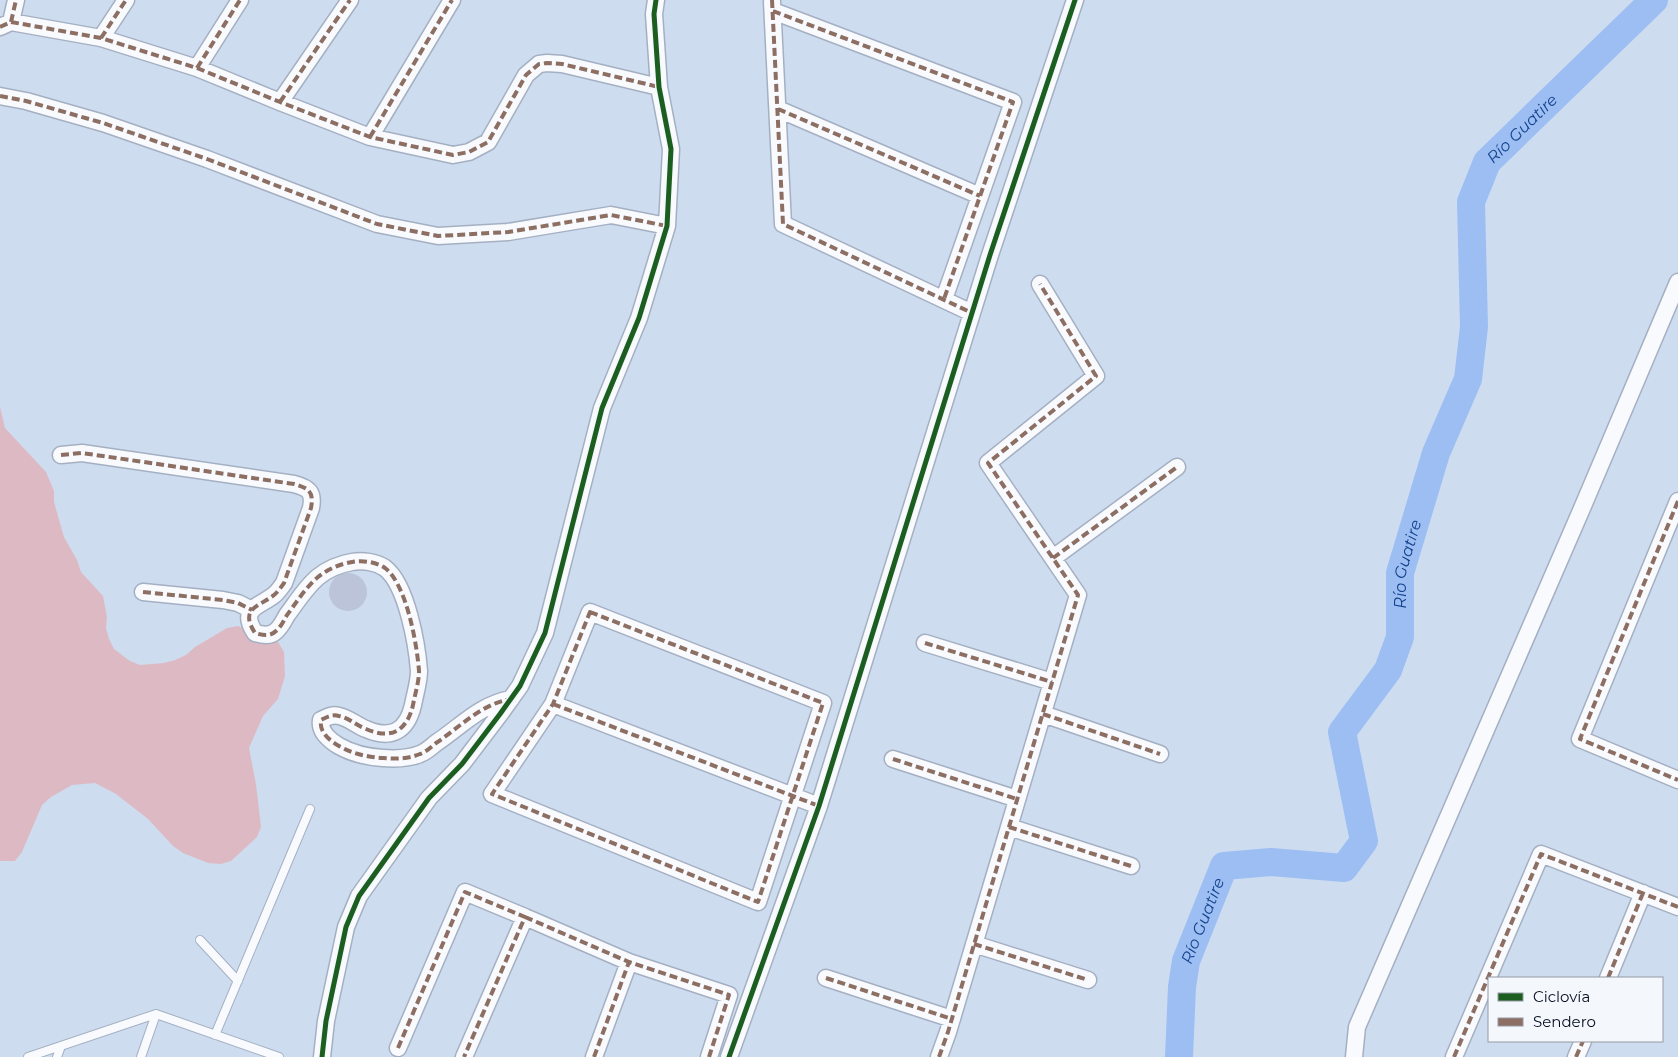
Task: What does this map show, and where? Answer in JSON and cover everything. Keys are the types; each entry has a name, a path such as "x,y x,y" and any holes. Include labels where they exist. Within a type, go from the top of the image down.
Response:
{"street":[{"path":"16,0 6,24 101,38 197,68 370,136 453,155 469,152 488,142 526,75 539,64 547,62 562,64 658,87"},
{"path":"101,38 126,0"},
{"path":"197,68 240,0"},
{"path":"280,102 350,0"},
{"path":"370,136 452,0"},
{"path":"322,1057 326,1021 346,927 359,896 429,798 462,764 511,699 520,686 545,633 602,408 639,318 668,226 671,149 658,87 654,14 656,0"},
{"path":"729,1057 818,806 972,313 1075,0"},
{"path":"944,300 1013,102 772,5 783,224 944,300 972,313"},
{"path":"0,96 26,101 103,123 207,159 377,224 438,236 508,232 611,215 668,226"},
{"path":"778,109 980,196"},
{"path":"1354,1057 1357,1027 1584,506 1678,282"},
{"path":"939,1057 952,1019 1078,595 988,463 1096,376 1040,284"},
{"path":"62,455 82,453 285,482 303,486 311,493 313,498 311,508 284,582 277,593 258,604 250,612 249,620 255,633 265,636 276,632 307,588 334,567 345,563 364,561 377,564 386,569 392,576 403,598 410,618 418,657 419,677 411,715 407,723 394,733 368,730 349,719 337,715 328,716 321,720 320,725 326,736 332,742 350,752 377,758 400,759 421,754 467,719 498,701 511,699"},
{"path":"1053,558 1177,467"},
{"path":"1678,501 1580,739 1678,780"},
{"path":"143,592 223,600 238,603 252,610"},
{"path":"590,612 823,703 758,902 492,794 554,704 590,612"},
{"path":"925,643 1052,682"},
{"path":"554,704 818,806"},
{"path":"1043,714 1160,754"},
{"path":"893,759 1017,799"},
{"path":"1009,827 1131,866"},
{"path":"1488,977 1541,854 1678,907"},
{"path":"398,1048 465,892 629,962 729,995 709,1057"},
{"path":"1608,977 1643,893"},
{"path":"464,1057 525,917"},
{"path":"974,944 1088,980"},
{"path":"594,1057 629,962"},
{"path":"826,978 952,1019"},
{"path":"1454,1057 1488,978"},
{"path":"1576,1057 1583,1042"}],"lane":[{"path":"215,1034 310,809"},
{"path":"200,940 238,981"},
{"path":"140,1057 156,1014"},
{"path":"28,1057 156,1014 279,1057"},
{"path":"56,1057 61,1046"},
{"path":"252,1057 255,1048"}],"shaded area":[{"path":"0,407 5,428 46,472 54,491 54,502 64,537 77,560 81,572 103,596 107,617 106,628 114,649 130,661 140,665 164,663 186,655 195,647 227,628 238,626 278,642 284,652 285,676 278,699 263,716 249,748 256,784 261,827 257,837 231,861 221,864 208,863 183,853 173,846 148,819 116,794 95,783 72,785 51,797 42,805 22,852 15,861 0,861"}],"building":[{"path":"348,573 361,579 367,592 361,605 348,611 335,605 329,592 335,579"}],"waterway":[{"name":"Río Guatire","path":"1179,1057 1182,987 1186,961 1224,866 1271,862 1344,868 1364,841 1342,732 1388,670 1400,637 1400,573 1436,453 1468,379 1474,327 1471,202 1487,162 1654,0"}],"marked path":[{"path":"11,22 16,0"},
{"path":"101,38 126,0"},
{"path":"197,68 240,0"},
{"path":"280,102 350,0"},
{"path":"370,137 452,0"},
{"path":"772,0 783,224 972,313"},
{"path":"773,11 1013,102 944,299"},
{"path":"0,27 11,22 101,38 197,68 370,137 453,155 469,152 488,142 526,75 539,64 562,64 659,87"},
{"path":"0,96 26,101 103,123 207,159 377,224 438,236 508,232 611,215 667,226"},
{"path":"778,109 980,196"},
{"path":"939,1057 1078,595 988,463 1096,376 1040,284"},
{"path":"61,455 82,453 294,484 307,489 312,498 311,508 284,583 275,594 250,613 249,618 255,633 263,635 274,633 309,585 330,569 343,564 361,561 381,566 393,576 410,616 416,646 419,671 413,705 407,721 397,731 390,733 375,732 336,715 321,720 323,732 328,738 344,749 371,757 406,758 415,756 426,751 480,711 511,699"},
{"path":"1053,558 1177,467"},
{"path":"1678,501 1580,739 1678,780"},
{"path":"143,592 223,600 238,603 252,610"},
{"path":"590,612 823,703 758,902 492,794 553,704 590,612"},
{"path":"925,643 1052,682"},
{"path":"553,704 819,806"},
{"path":"1043,714 1160,754"},
{"path":"893,759 1017,799"},
{"path":"1009,827 1131,866"},
{"path":"1488,977 1541,854 1678,907"},
{"path":"398,1048 465,892 525,917 464,1057"},
{"path":"1608,977 1643,893"},
{"path":"525,917 629,962"},
{"path":"974,944 1088,980"},
{"path":"594,1057 629,962 729,995 709,1057"},
{"path":"826,978 952,1019"},
{"path":"1454,1057 1488,978"},
{"path":"1576,1057 1583,1042"}],"cycle path":[{"path":"322,1057 326,1021 346,927 359,896 429,798 462,764 520,686 545,633 602,408 639,318 667,226 671,149 659,87 654,14 656,0"},
{"path":"729,1057 819,806 990,255 1075,0"}]}
